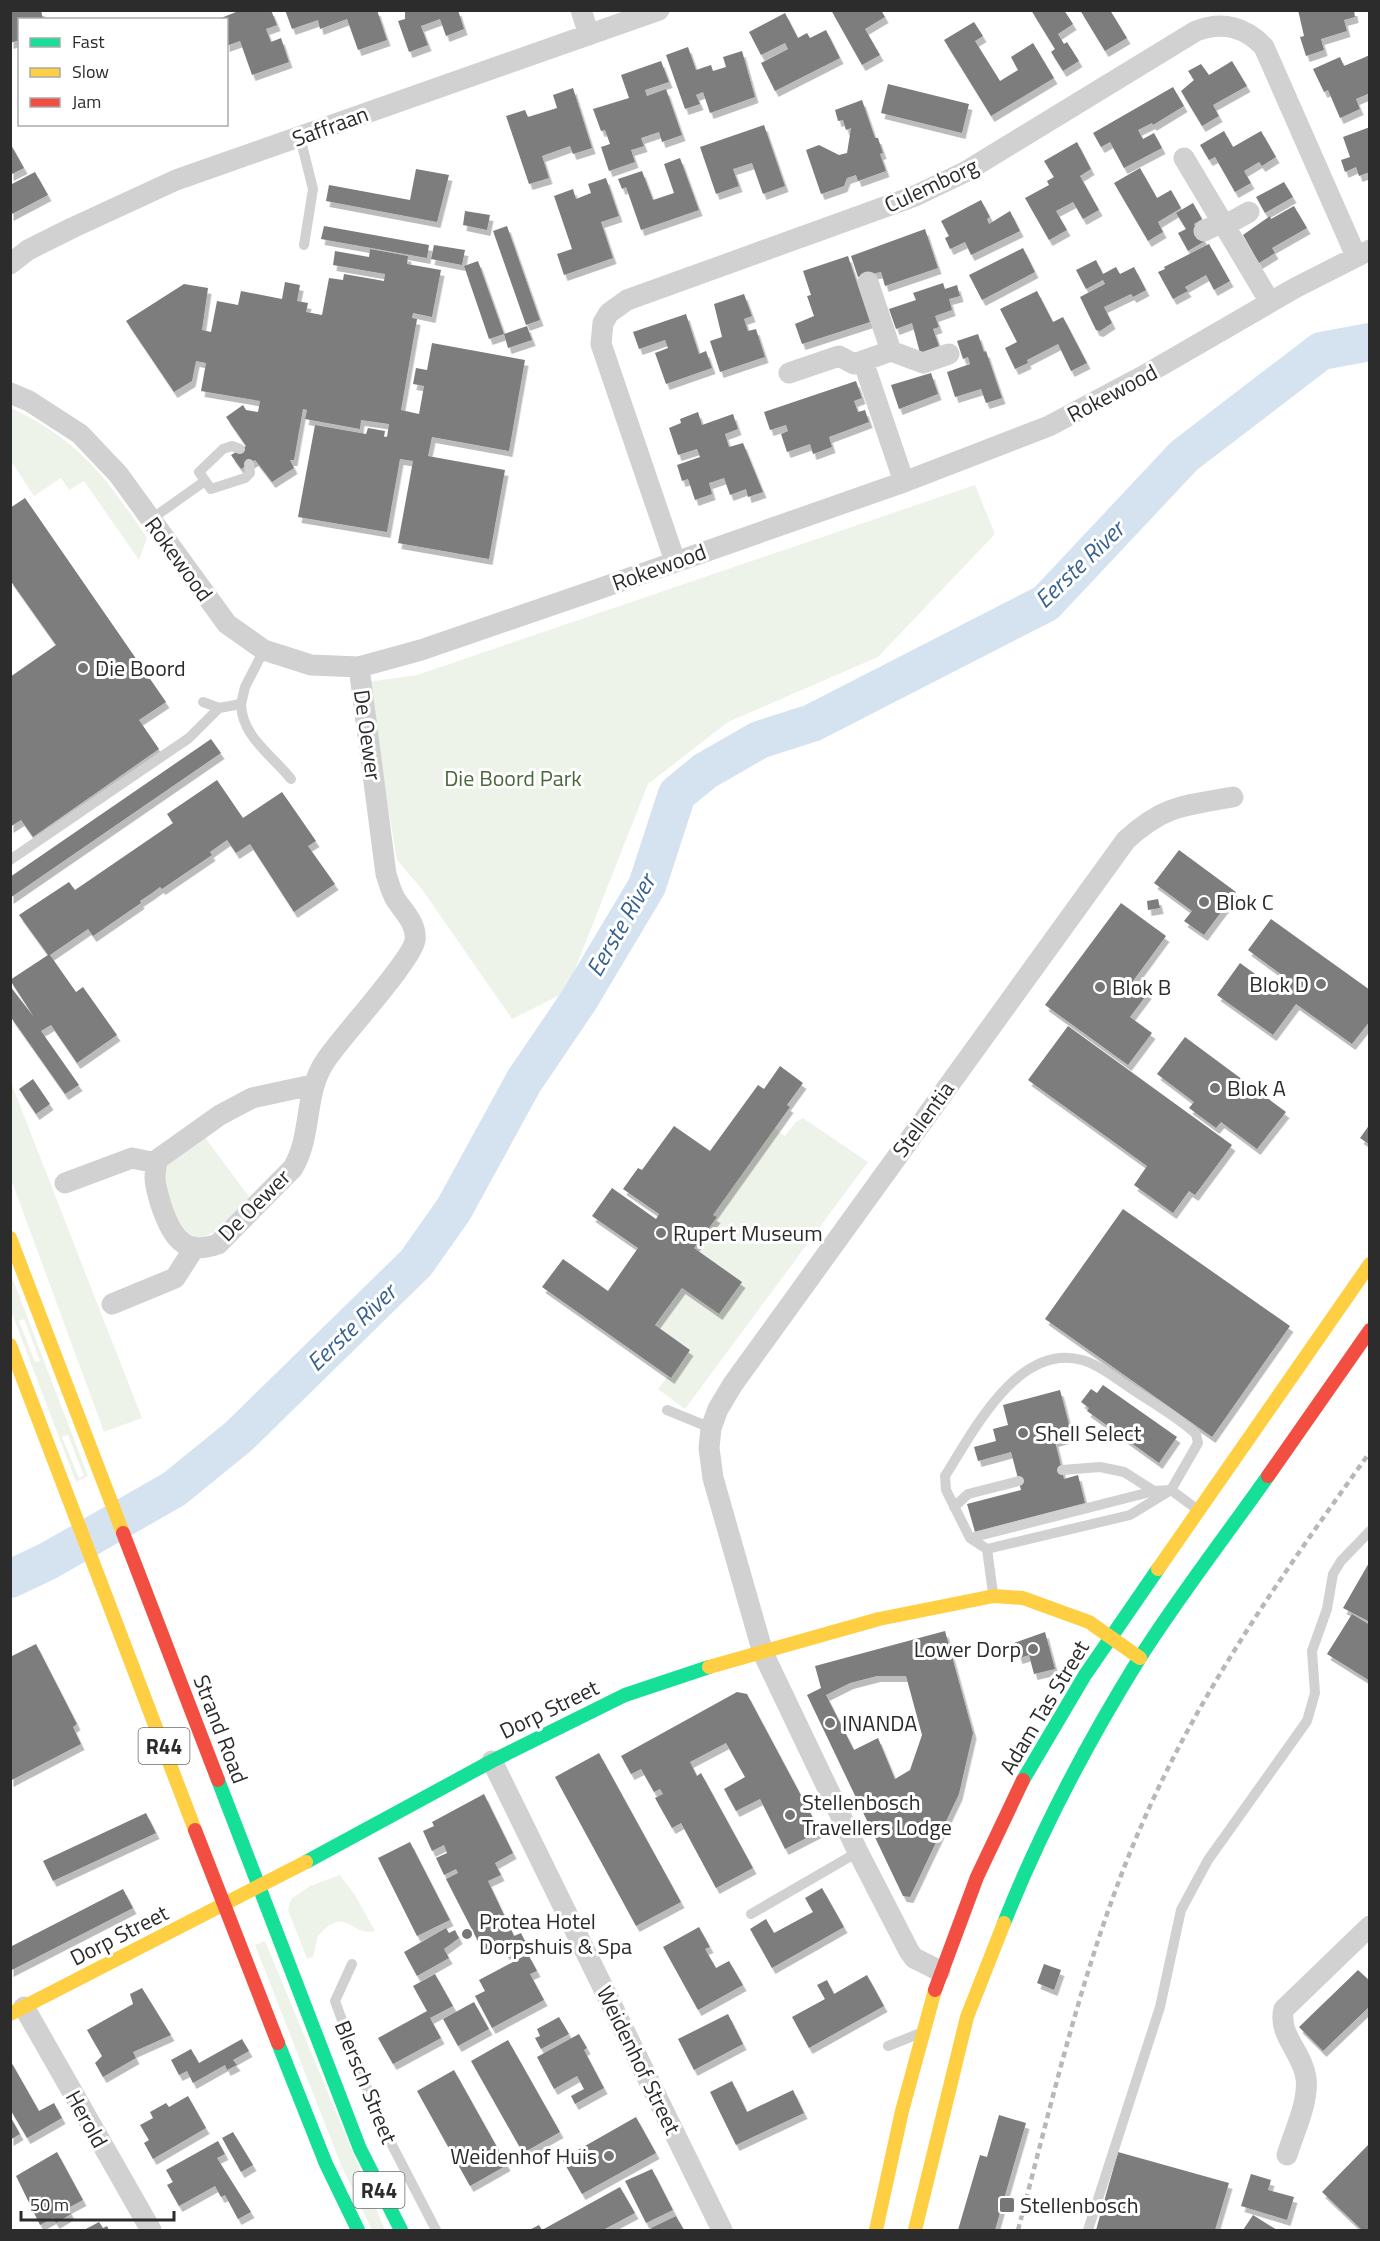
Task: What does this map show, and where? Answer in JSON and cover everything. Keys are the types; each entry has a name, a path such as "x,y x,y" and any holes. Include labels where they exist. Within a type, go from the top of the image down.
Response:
{"main road":[{"name":"Strand Road","path":"10,1238 360,2149 401,2230"},
{"name":"Adam Tas Street","path":"876,2230 892,2147 940,1971 990,1848 1030,1767 1110,1637 1370,1264"},
{"path":"915,2230 934,2144 967,2018 998,1933 1064,1788 1140,1658 1370,1330"},
{"name":"R44","path":"10,1345 224,1906 326,2164 358,2230"},
{"name":"Dorp Street","path":"17,2010 224,1906 492,1761 625,1695 671,1678 879,1619 944,1604 994,1596 1023,1598 1089,1622 1140,1658"}],"street":[{"path":"581,10 590,35"},
{"name":"Saffraan","path":"10,264 28,250 116,206 176,180 659,10"},
{"name":"Culemborg","path":"675,561 601,344 603,323 609,313 627,300 915,196 965,172 1196,31 1219,25 1233,27 1255,38 1263,47 1363,253"},
{"path":"1184,158 1217,226 1270,302"},
{"path":"1217,226 1249,212"},
{"name":"Rokewood","path":"10,393 29,401 80,434 118,474 227,624 264,650 311,665 359,667 421,650 904,482 1021,438 1086,408 1270,302 1363,253"},
{"path":"868,282 891,351"},
{"path":"789,373 839,356 854,364 891,351 923,363 950,354"},
{"path":"864,361 904,482"},
{"name":"De Oewer","path":"156,1163 155,1188 168,1226 176,1237 195,1248 206,1248 218,1244 293,1168 302,1153 312,1085 326,1060 360,1014 409,956 416,937 414,926 395,898 386,874 359,667"},
{"name":"Stellentia","path":"940,1971 914,1958 858,1852 763,1653 713,1478 711,1428 718,1409 733,1384 1126,840 1156,815 1178,807 1233,796"},
{"path":"65,1183 132,1158 156,1163 166,1150 238,1105 269,1093 312,1085"},
{"path":"112,1304 175,1278 195,1248"},
{"name":"Weidenhof Street","path":"492,1761 722,2230"},
{"path":"1287,2155 1303,2102 1306,2078 1303,2065 1283,2025 1284,2008 1370,1926"},
{"name":"Herold","path":"17,2010 151,2230"}],"lane":[{"path":"300,137 313,189 304,245"},
{"path":"150,520 205,481 223,449 232,446 240,449"},
{"path":"205,481 245,478 250,473 249,464"},
{"path":"264,650 245,687 241,717 249,732 291,779"},
{"path":"203,702 219,708 241,704"},
{"path":"10,860 189,738 219,708"},
{"path":"1059,1357 1082,1360 1095,1366 1196,1434 1198,1443 1171,1490 1130,1515 987,1549 970,1538 954,1507 944,1482 945,1476 998,1397 1010,1383 1028,1369 1059,1357"},
{"path":"667,1410 711,1428"},
{"path":"1062,1470 1100,1467 1124,1472 1154,1491"},
{"path":"954,1507 968,1494 1019,1482"},
{"path":"970,1538 1154,1491 1171,1490 1198,1510"},
{"path":"1088,2230 1160,2007 1181,1910 1208,1860 1312,1711 1315,1693 1312,1651 1327,1609 1333,1574 1341,1561 1370,1531"},
{"path":"987,1549 994,1596"},
{"path":"751,1914 858,1852"},
{"name":"Blersch Street","path":"351,1964 335,2001 378,2118 436,2230"},
{"path":"888,2046 922,2032"}],"green space":[{"path":"11,408 55,433 73,447 104,478 147,538 139,560 84,481 69,490 61,478 34,496 11,461"},
{"name":"Die Boord Park","path":"975,485 995,534 878,657 728,722 648,784 566,992 512,1019 421,888 397,860 367,682 417,675"},
{"path":"10,1080 142,1418 104,1432 11,1179"},
{"path":"803,1118 868,1162 685,1409 658,1389 668,1376 671,1378 690,1350 655,1325 682,1288 719,1314 741,1282 694,1248 716,1217 713,1215 774,1128 785,1136 796,1122"},
{"path":"204,1136 250,1198 214,1232 202,1238 182,1232 159,1175 161,1166"},
{"path":"10,1272 88,1476 76,1482 11,1311","holes":["24,1319 40,1361 35,1362 19,1321","68,1435 84,1476 79,1478 62,1437"]},
{"path":"340,1875 355,1895 375,1931 367,1932 342,1922 336,1922 318,1936 313,1957 307,1959 288,1910 291,1899 310,1886"},
{"path":"265,1941 385,2230 372,2230 341,2165 255,1945"}],"building":[{"path":"10,10 41,10 43,18 18,18 18,41 10,43"},
{"path":"241,10 271,10 277,25 266,29 271,42 281,38 289,62 252,75 240,41 228,45 228,18 221,18"},
{"path":"285,10 377,10 387,40 358,50 347,19 320,29 318,20 292,29"},
{"path":"405,10 458,10 464,29 446,36 440,19 421,26 428,45 409,52 398,21 405,19"},
{"path":"831,10 881,10 885,17 865,29 880,55 862,65"},
{"path":"1031,10 1064,10 1073,24 1058,34 1064,44 1067,42 1079,61 1063,71 1051,52 1055,49"},
{"path":"1080,10 1110,10 1127,38 1105,51"},
{"path":"1298,10 1354,10 1355,17 1344,20 1347,31 1321,39 1324,50 1306,56 1300,37 1304,36"},
{"path":"785,13 798,38 807,33 810,38 826,30 840,58 775,91 761,63 788,49 785,43 761,55 749,32"},
{"path":"974,22 983,36 975,41 1000,81 1018,70 1011,57 1033,43 1054,78 991,116 944,40"},
{"path":"688,47 696,70 711,65 713,71 726,67 723,57 742,51 755,97 710,113 703,92 696,95 700,104 685,109 666,55"},
{"path":"1370,55 1370,93 1356,99 1360,109 1340,118 1328,90 1324,92 1313,69 1340,57 1344,66"},
{"path":"661,61 669,82 645,90 647,96 666,89 682,135 662,142 659,132 641,138 644,146 631,150 635,162 609,171 601,147 610,144 605,130 601,131 593,109 629,98 621,75"},
{"path":"1232,61 1247,86 1213,105 1219,116 1202,126 1181,91 1194,80 1188,71 1201,64 1209,75"},
{"path":"888,84 969,104 962,133 881,113"},
{"path":"1173,87 1184,106 1153,125 1152,123 1138,130 1143,139 1154,133 1162,148 1124,168 1110,142 1101,147 1093,133"},
{"path":"573,88 592,148 573,154 570,146 542,156 549,178 529,184 506,116 525,110 528,117 557,108 553,95"},
{"path":"862,100 875,138 878,138 883,153 880,154 886,171 858,181 856,175 847,178 844,186 821,194 806,150 819,145 839,155 847,153 851,128 846,130 843,120 838,121 835,110"},
{"path":"764,125 785,186 763,194 752,163 733,169 739,186 716,194 700,147"},
{"path":"1370,127 1370,172 1359,176 1356,167 1345,172 1341,160 1350,157 1343,137"},
{"path":"1224,131 1233,147 1261,131 1276,157 1262,166 1259,162 1244,171 1251,183 1235,192 1215,157 1209,160 1200,145"},
{"path":"1077,142 1091,169 1080,176 1099,210 1083,219 1073,202 1056,211 1067,230 1049,240 1025,198 1049,185 1047,181 1054,177 1044,161"},
{"path":"10,143 24,168 10,175"},
{"path":"680,158 699,210 641,230 626,187 622,189 618,179 642,171 653,200 674,193 664,164"},
{"path":"1140,168 1157,198 1171,190 1181,208 1158,222 1163,232 1148,241 1114,183"},
{"path":"416,169 449,175 437,222 326,201 329,185 410,200"},
{"path":"35,172 48,195 10,215 10,185"},
{"path":"606,178 619,216 601,222 613,258 564,275 557,254 572,249 554,196 573,189 576,199 591,193 588,184"},
{"path":"1284,182 1293,197 1265,213 1256,197"},
{"path":"981,200 990,217 987,219 989,224 1010,211 1020,231 971,255 965,242 950,249 945,238 949,236 941,221"},
{"path":"1193,203 1202,219 1194,224 1205,241 1188,251 1178,233 1186,229 1176,213"},
{"path":"1294,206 1307,228 1272,248 1275,253 1259,263 1243,235 1270,216 1271,219"},
{"path":"465,211 490,215 487,230 463,225"},
{"path":"324,226 429,245 427,258 321,239"},
{"path":"507,226 540,320 526,325 493,231"},
{"path":"925,229 938,268 885,286 881,272 858,277 851,256"},
{"path":"1209,244 1230,281 1214,290 1206,275 1185,287 1188,291 1173,299 1158,272"},
{"path":"434,245 465,250 462,265 431,259"},
{"path":"1023,248 1035,272 982,300 969,275"},
{"path":"370,249 408,256 407,264 441,270 432,317 413,313 412,318 417,319 401,410 419,414 424,386 413,384 416,368 427,370 432,343 525,360 509,451 432,437 428,456 505,470 489,559 398,543 413,461 400,459 387,532 298,517 315,425 366,434 368,428 385,431 384,437 387,437 389,424 361,420 360,429 305,419 307,410 303,409 294,460 290,460 294,468 272,482 255,460 241,469 231,455 246,446 226,417 243,405 246,410 258,412 260,401 201,391 206,363 196,361 192,381 174,392 126,321 184,284 208,288 202,330 211,332 217,301 238,305 241,291 282,299 285,282 300,285 297,301 308,303 306,312 322,315 329,278 343,280 344,274 384,281 385,274 333,265 335,251 369,257"},
{"path":"848,256 870,322 802,344 795,324 814,316 807,296 811,295 803,271"},
{"path":"1096,260 1103,274 1116,267 1120,274 1134,267 1146,290 1133,297 1131,294 1104,307 1112,323 1100,331 1096,330 1080,297 1105,284 1103,280 1086,289 1076,270"},
{"path":"478,261 504,334 489,339 464,266"},
{"path":"943,283 945,289 957,285 960,296 949,299 952,310 935,316 939,327 933,329 939,346 920,353 912,323 896,329 889,309 916,300 913,293"},
{"path":"1037,291 1053,322 1063,317 1087,363 1071,371 1058,344 1015,369 1005,348 1017,342 1000,309"},
{"path":"744,294 752,316 744,319 748,331 756,329 765,357 720,372 710,341 722,337 714,304"},
{"path":"686,314 699,354 706,351 712,368 666,384 655,353 668,348 665,340 639,349 633,332"},
{"path":"527,326 532,340 508,348 504,334"},
{"path":"978,334 1002,398 986,403 981,389 955,397 947,372 970,364 968,357 963,359 957,341"},
{"path":"931,373 938,394 899,409 891,385"},
{"path":"856,381 862,398 854,401 858,412 865,410 869,422 829,437 832,447 813,454 810,444 787,452 781,434 788,431 786,425 770,430 764,412"},
{"path":"698,412 702,425 733,414 738,429 725,434 729,447 743,443 763,492 748,497 746,489 730,495 724,478 709,483 712,494 695,500 688,479 682,481 677,465 700,457 697,449 678,455 669,428 681,423 680,419"},
{"name":"Die Boord","path":"25,498 166,702 139,720 159,749 33,837 21,820 10,827 10,677 56,645 10,580 10,508"},
{"path":"211,739 221,753 10,898 10,877"},
{"path":"217,780 243,818 282,792 316,841 308,846 335,884 294,912 250,844 236,853 227,840 210,852 212,855 162,889 160,887 93,936 88,929 50,955 76,992 83,987 117,1035 77,1063 51,1025 41,1031 79,1085 65,1094 10,1016 10,986 34,1017 10,980 48,955 19,915 69,882 75,890 173,823 167,814"},
{"name":"Blok C","path":"1179,850 1236,892 1204,935 1184,921 1192,911 1154,883"},
{"path":"1158,899 1160,908 1148,910 1147,901"},
{"name":"Blok B","path":"1121,903 1166,936 1133,981 1148,993 1130,1017 1152,1033 1128,1065 1045,1005"},
{"name":"Blok D","path":"1271,919 1370,990 1370,1021 1352,1044 1296,1004 1273,1035 1217,995 1240,963 1277,990 1286,978 1248,950"},
{"path":"1068,1026 1232,1145 1195,1195 1189,1191 1173,1213 1134,1185 1147,1166 1028,1080"},
{"name":"Blok A","path":"1185,1037 1286,1112 1257,1149 1221,1122 1216,1128 1189,1108 1194,1102 1157,1074"},
{"name":"Rupert Museum","path":"780,1066 803,1083 787,1105 790,1107 713,1215 717,1217 694,1248 742,1282 719,1314 682,1288 655,1325 690,1350 671,1378 542,1287 563,1259 608,1291 638,1248 592,1216 612,1188 656,1219 659,1214 623,1189 638,1168 642,1170 674,1126 710,1151 758,1085 764,1089"},
{"path":"33,1079 50,1104 36,1114 19,1089"},
{"path":"1370,1124 1370,1145 1360,1138"},
{"path":"1123,1209 1290,1326 1212,1437 1045,1319"},
{"path":"1103,1385 1177,1437 1159,1463 1087,1411 1089,1408 1081,1402 1091,1389 1097,1393"},
{"path":"1060,1390 1072,1436 1055,1441 1064,1479 1078,1475 1085,1503 975,1532 967,1504 1021,1490 1011,1452 978,1461 974,1447 996,1441 993,1429 1008,1425 1003,1405"},
{"path":"1370,1561 1370,1622 1343,1608"},
{"path":"1352,1614 1370,1625 1370,1681 1327,1654"},
{"path":"945,1631 973,1733 959,1794 910,1897 903,1896 807,1695 821,1688 815,1666","holes":["877,1676 906,1676 922,1735 910,1770 895,1779 878,1738 854,1750 826,1695 850,1683"]},
{"name":"Lower Dorp","path":"1045,1632 1055,1669 1034,1674 1029,1655 1019,1658 1014,1643"},
{"path":"36,1644 77,1724 73,1727 81,1744 10,1781 10,1657"},
{"path":"737,1692 747,1694 820,1831 785,1849 760,1799 736,1811 724,1789 745,1777 726,1743 690,1762 697,1776 701,1773 753,1868 716,1888 681,1823 672,1828 655,1798 663,1794 660,1789 654,1792 641,1769 631,1774 621,1756"},
{"path":"599,1753 681,1902 636,1926 555,1777"},
{"path":"484,1794 513,1853 495,1863 501,1875 488,1881 514,1936 521,1933 527,1945 506,1954 501,1942 483,1951 446,1879 458,1873 456,1869 444,1875 436,1858 447,1853 444,1845 432,1851 423,1831 434,1826 432,1822"},
{"path":"146,1813 156,1833 53,1881 43,1861"},
{"path":"410,1842 450,1920 417,1936 378,1858"},
{"path":"822,1888 844,1927 772,1968 750,1929 766,1919 774,1933 813,1912 805,1898"},
{"path":"123,1889 133,1908 10,1971 10,1947"},
{"path":"699,1927 710,1947 705,1949 716,1968 729,1961 743,1985 698,2010 663,1947"},
{"path":"446,1928 449,1933 455,1930 459,1938 444,1949 449,1958 417,1976 404,1952"},
{"path":"528,1954 537,1971 530,1974 544,2000 492,2028 475,1996 485,1991 479,1980"},
{"path":"1044,1964 1061,1970 1054,1990 1037,1983"},
{"path":"1358,1970 1370,1981 1370,2006 1323,2051 1299,2027"},
{"path":"435,1974 453,2006 430,2018 441,2038 393,2064 378,2038 427,2011 413,1986"},
{"path":"867,1975 884,2006 809,2048 792,2017 825,1999 817,1985 827,1980 834,1994"},
{"path":"142,1988 171,2035 133,2052 136,2058 103,2077 95,2063 102,2056 87,2030 133,2004 130,1994"},
{"path":"474,2002 489,2029 458,2046 443,2019"},
{"path":"728,2014 743,2044 694,2070 678,2039"},
{"path":"559,2017 569,2034 541,2049 535,2038 540,2036 537,2029"},
{"path":"579,2034 587,2048 584,2050 604,2088 575,2104 571,2096 584,2089 577,2076 554,2089 537,2057"},
{"path":"242,2039 249,2051 233,2060 237,2065 227,2070 225,2065 193,2083 187,2071 179,2075 171,2060 191,2049 199,2063"},
{"path":"508,2040 560,2132 523,2153 471,2061"},
{"path":"10,2060 39,2111 54,2103 62,2118 27,2138 10,2109"},
{"path":"454,2070 507,2165 470,2186 417,2091"},
{"path":"732,2081 747,2112 793,2090 804,2113 736,2145 710,2092"},
{"path":"188,2096 206,2128 153,2159 144,2143 149,2140 140,2125 153,2118 150,2112 166,2103 169,2107"},
{"name":"Stellenbosch","path":"999,2115 1026,2123 995,2230 958,2230 980,2155 987,2157"},
{"path":"10,2116 20,2134 10,2140"},
{"name":"Weidenhof Huis","path":"636,2117 656,2153 582,2194 562,2159"},
{"path":"233,2132 253,2165 241,2172 222,2138"},
{"path":"218,2141 225,2154 217,2158 251,2212 238,2219 225,2195 221,2197 215,2186 179,2206 167,2185 173,2182 166,2170"},
{"path":"1370,2143 1370,2230 1362,2230 1322,2192"},
{"path":"57,2152 83,2200 68,2208 71,2214 56,2223 53,2218 40,2225 16,2176"},
{"path":"1118,2152 1229,2183 1215,2230 1096,2230"},
{"path":"652,2169 673,2210 646,2223 625,2181"},
{"path":"1251,2174 1271,2180 1268,2190 1294,2197 1287,2220 1241,2206"},
{"path":"620,2187 635,2213 603,2230 542,2230"},
{"path":"1253,2215 1277,2230 1243,2230"},
{"path":"676,2216 684,2230 652,2230 651,2228"},
{"path":"99,2222 103,2228 107,2226 109,2230 84,2230"},
{"path":"539,2225 542,2230 529,2230"}],"waterway":[{"name":"Eerste River","path":"10,1579 48,1561 174,1489 238,1437 416,1263 454,1209 524,1081 579,1000 647,886 677,794 705,771 759,740 812,723 1046,603 1184,456 1321,351 1370,342"}],"railway":[{"path":"1018,2230 1089,1968 1106,1916 1146,1815 1220,1673 1278,1583 1370,1452"}],"traffic: fast":[{"path":"1004,1923 1049,1821 1120,1691 1170,1612 1268,1476"},
{"path":"1023,1780 1085,1675 1158,1569"},
{"path":"306,1862 492,1761 625,1695 709,1667"},
{"path":"218,1780 360,2149 401,2230"},
{"path":"278,2043 326,2164 358,2230"}],"traffic: slow":[{"path":"10,1238 123,1533"},
{"path":"1158,1569 1370,1264"},
{"path":"10,1345 195,1830"},
{"path":"709,1667 879,1619 994,1596 1023,1598 1089,1622 1140,1658"},
{"path":"10,2014 306,1862"},
{"path":"915,2230 967,2017 1004,1923"},
{"path":"876,2230 902,2111 935,1990"}],"traffic: jam":[{"path":"1268,1476 1370,1330"},
{"path":"123,1533 218,1780"},
{"path":"935,1990 977,1877 1023,1780"},
{"path":"195,1830 278,2043"}],"place":[{"name":"Die Boord","path":"83,668"},
{"name":"Blok C","path":"1204,902"},
{"name":"Blok D","path":"1321,984"},
{"name":"Blok B","path":"1100,987"},
{"name":"Blok A","path":"1215,1088"},
{"name":"Rupert Museum","path":"661,1233"},
{"name":"Shell Select","path":"1023,1433"},
{"name":"Lower Dorp","path":"1033,1649"},
{"name":"INANDA","path":"830,1723"},
{"name":"Stellenbosch Travellers Lodge","path":"790,1815"},
{"name":"Protea Hotel Dorpshuis & Spa","path":"467,1934"},
{"name":"Weidenhof Huis","path":"609,2156"},
{"name":"Stellenbosch","path":"1007,2205"}]}
